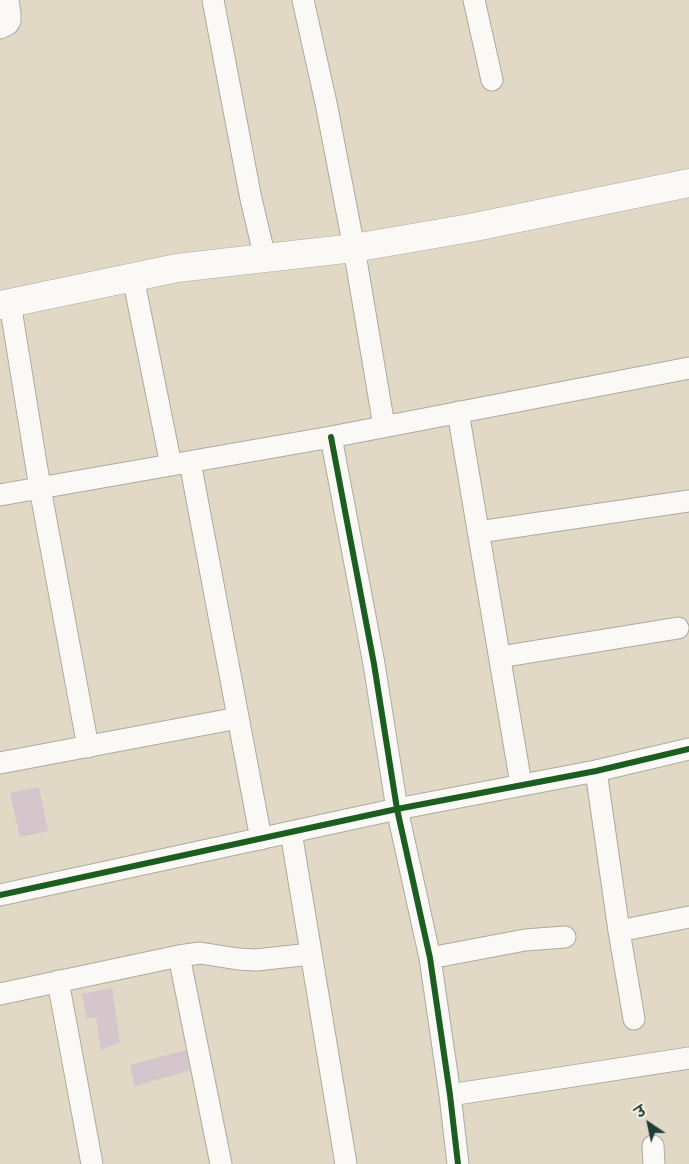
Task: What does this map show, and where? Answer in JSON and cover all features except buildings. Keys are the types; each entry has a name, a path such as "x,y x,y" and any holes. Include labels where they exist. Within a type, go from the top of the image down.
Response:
{"street":[{"path":"0,28 10,21 8,0"},
{"path":"213,0 251,200 265,258"},
{"path":"303,0 326,103 354,248 384,426"},
{"path":"474,0 492,80"},
{"path":"88,747 5,304 176,268 354,248 470,228 689,183"},
{"path":"133,277 180,463 238,718 261,839"},
{"path":"0,495 331,437 689,368"},
{"path":"458,412 521,784"},
{"path":"331,437 374,664 397,809 430,958 458,1164"},
{"path":"478,532 689,501"},
{"path":"500,657 678,628"},
{"path":"0,763 238,718"},
{"path":"0,894 397,809 596,771 689,749"},
{"path":"596,771 618,931 634,1019"},
{"path":"292,832 346,1164"},
{"path":"618,931 689,917"},
{"path":"430,958 525,940 565,937"},
{"path":"0,994 200,953 256,960 312,954"},
{"path":"179,956 222,1164"},
{"path":"58,982 92,1164"},
{"path":"450,1095 689,1058"}],"cycle path":[{"path":"331,437 374,664 397,809 430,958 458,1164"},
{"path":"0,895 397,809 596,771 689,749"}]}
